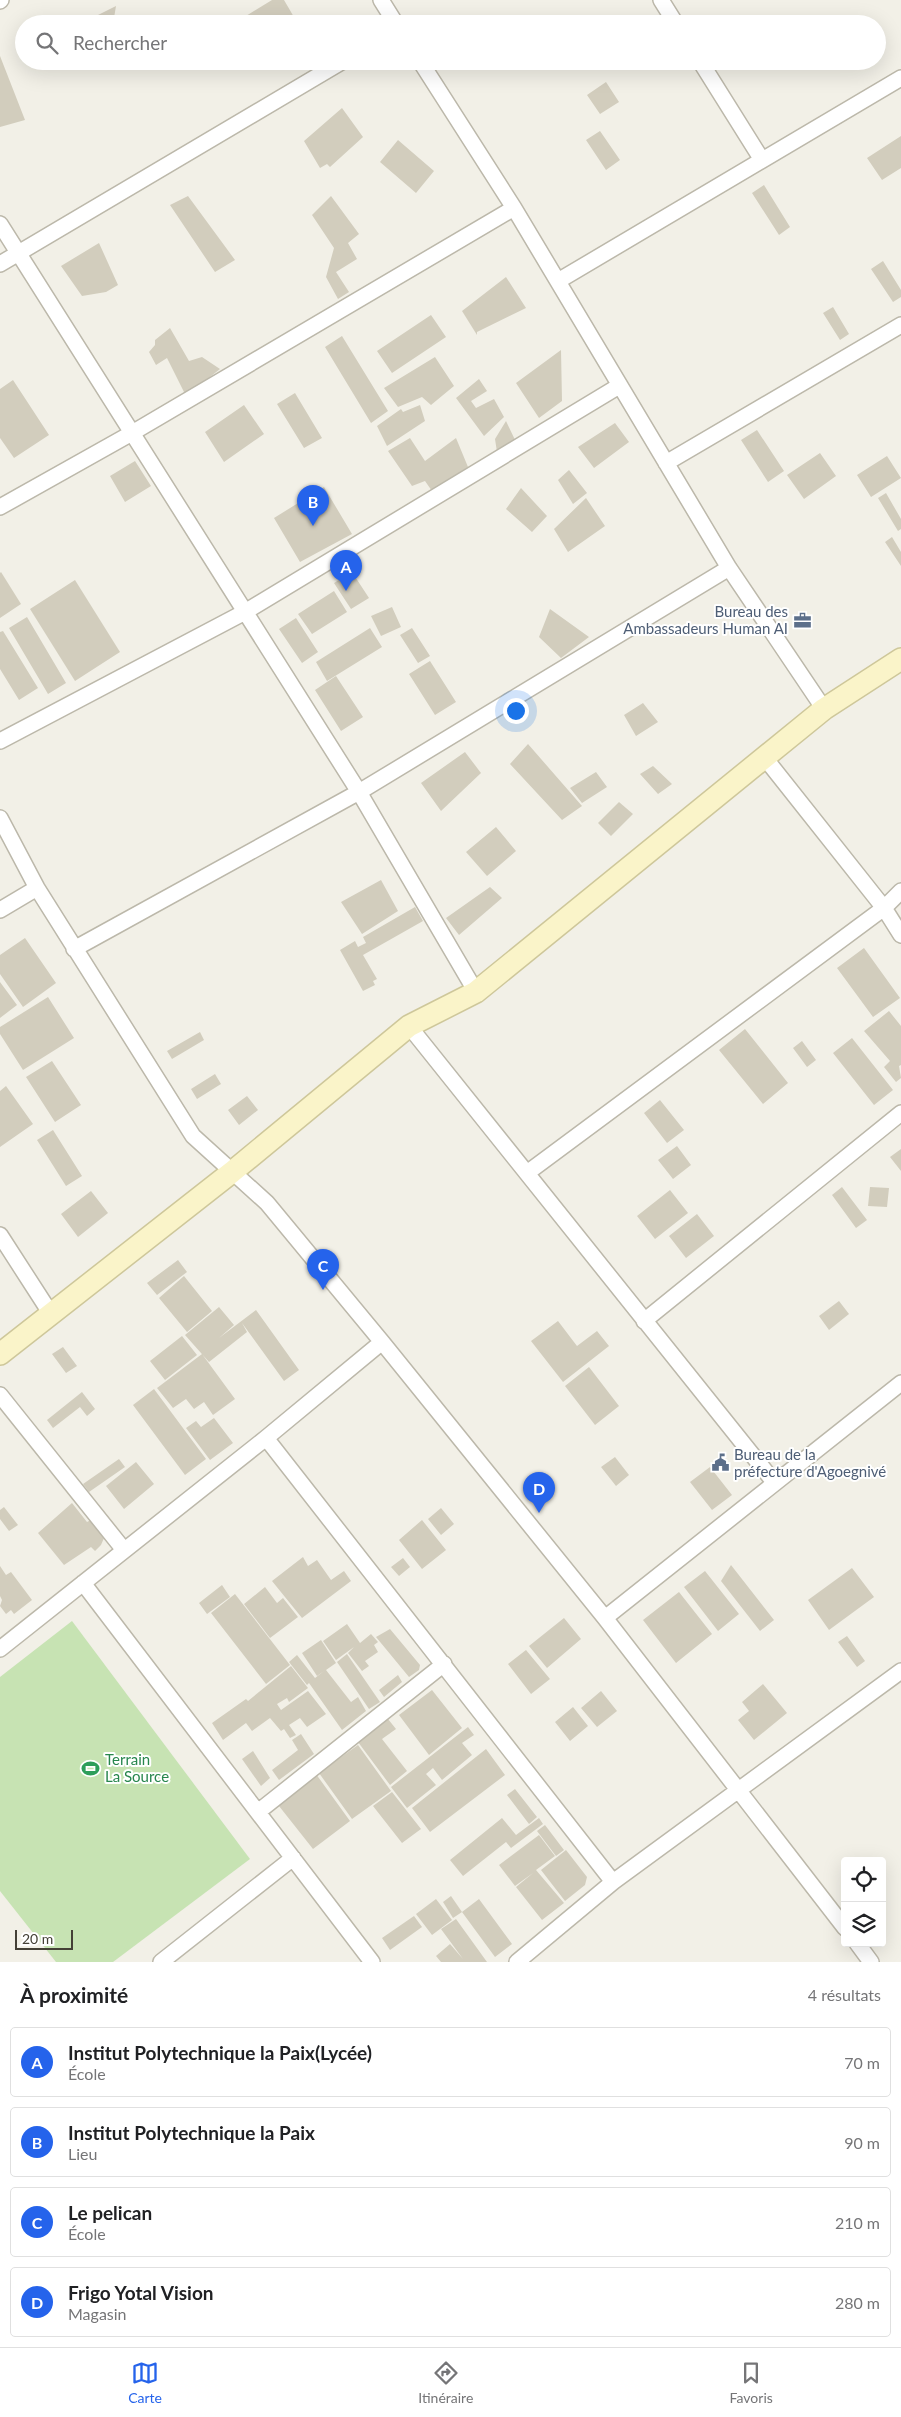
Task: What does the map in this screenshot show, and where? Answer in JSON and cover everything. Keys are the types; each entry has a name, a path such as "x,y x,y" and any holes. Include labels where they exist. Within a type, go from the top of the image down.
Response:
{"street":[{"path":"381,0 390,15"},
{"path":"661,0 670,15"},
{"path":"0,264 328,70"},
{"path":"426,70 514,208 729,568 824,709"},
{"path":"706,70 762,160"},
{"path":"558,281 901,78"},
{"path":"0,507 132,433 514,208"},
{"path":"0,224 359,792 476,992"},
{"path":"666,463 901,326"},
{"path":"0,742 245,612 619,386"},
{"path":"74,949 359,792 729,568"},
{"path":"0,1354 232,1172 410,1026 476,992 824,709 901,659"},
{"path":"765,758 884,908 901,935"},
{"path":"0,818 37,888 74,949 193,1136 232,1172 250,1185 267,1203 382,1342 606,1618 841,1923"},
{"path":"0,910 37,888"},
{"path":"527,1173 884,908 901,891"},
{"path":"410,1026 774,1482"},
{"path":"644,1320 901,1113"},
{"path":"0,1235 50,1314"},
{"path":"0,1649 266,1438 382,1342"},
{"path":"606,1618 774,1482 901,1383"},
{"path":"0,1395 124,1550"},
{"path":"266,1438 613,1882"},
{"path":"83,1583 372,1962"},
{"path":"258,1812 444,1664"},
{"path":"517,1962 613,1882 901,1671"},
{"path":"162,1962 293,1858"},
{"path":"860,1947 871,1962"}],"green space":[{"name":"Terrain La Source","path":"72,1621 250,1859 113,1962 56,1962 0,1891 0,1677"}],"building":[{"path":"272,0 284,0 293,15 248,15"},
{"path":"116,6 114,15 98,15"},
{"path":"0,56 25,120 0,127"},
{"path":"606,82 619,102 600,114 587,95"},
{"path":"342,108 363,137 330,167 327,164 320,168 304,141"},
{"path":"600,131 620,160 606,170 586,140"},
{"path":"901,136 901,168 882,180 867,158"},
{"path":"398,140 434,171 416,193 380,162"},
{"path":"764,185 790,227 779,235 752,193"},
{"path":"188,196 235,260 215,272 170,205"},
{"path":"331,196 359,234 348,243 357,259 336,272 349,292 338,299 326,277 334,248 312,215"},
{"path":"99,243 118,285 106,292 82,296 61,266"},
{"path":"883,261 901,290 901,297 893,302 871,269"},
{"path":"506,277 526,308 477,332 477,335 462,311"},
{"path":"833,307 849,334 840,340 823,313"},
{"path":"431,315 446,337 392,373 377,351"},
{"path":"170,328 189,361 202,357 220,369 186,396 167,358 156,365 149,352 155,345 155,340"},
{"path":"342,336 388,411 371,423 325,347"},
{"path":"561,350 562,401 539,418 516,383"},
{"path":"435,357 454,386 431,405 422,397 398,407 384,388"},
{"path":"479,379 487,391 471,401 476,408 494,399 504,417 484,436 456,398"},
{"path":"13,380 49,435 14,458 0,438 0,389"},
{"path":"295,393 322,438 304,448 277,404"},
{"path":"244,405 264,434 224,462 205,432"},
{"path":"420,405 425,421 387,446 377,426 401,409 403,412"},
{"path":"506,421 516,442 497,452 495,439"},
{"path":"615,423 629,442 594,468 578,447"},
{"path":"757,430 784,471 768,482 741,440"},
{"path":"410,438 425,461 456,438 468,467 432,491 425,481 412,486 388,451"},
{"path":"820,453 836,476 804,499 787,475"},
{"path":"887,456 901,478 871,497 857,475"},
{"path":"135,461 151,486 125,502 110,476"},
{"path":"569,470 587,493 573,504 558,480"},
{"path":"324,487 352,534 300,562 274,518"},
{"path":"521,488 547,516 532,532 506,509"},
{"path":"886,493 901,519 901,529 898,531 878,498"},
{"path":"586,498 605,526 568,552 554,529"},
{"path":"892,537 901,552 901,566 885,542"},
{"path":"352,572 369,598 351,609 334,583"},
{"path":"0,573 21,604 0,618"},
{"path":"75,580 120,652 75,681 30,609"},
{"path":"334,591 347,612 312,634 298,614"},
{"path":"392,607 401,627 381,636 371,616"},
{"path":"550,609 589,637 561,658 539,637"},
{"path":"27,617 66,683 48,694 9,628"},
{"path":"296,618 318,652 302,663 279,629"},
{"path":"370,628 382,647 327,681 316,662"},
{"path":"412,628 430,656 418,663 400,635"},
{"path":"3,631 38,688 19,700 0,669 0,632"},
{"path":"430,661 456,702 435,715 409,674"},
{"path":"336,676 363,717 341,731 315,690"},
{"path":"643,703 658,722 636,736 624,715"},
{"path":"528,744 582,806 562,820 510,764"},
{"path":"465,752 481,773 441,811 421,783"},
{"path":"653,766 672,784 658,794 640,774"},
{"path":"596,772 607,787 582,803 570,788"},
{"path":"619,802 633,814 611,836 598,823"},
{"path":"496,827 516,851 487,876 466,852"},
{"path":"381,880 398,911 362,934 341,902"},
{"path":"490,887 502,898 459,935 446,918"},
{"path":"415,907 423,921 363,955 377,979 373,981 375,985 363,991 340,950 355,941 358,947 366,943 363,937"},
{"path":"25,938 56,983 23,1007 0,974 0,955"},
{"path":"864,948 900,998 873,1017 837,968"},
{"path":"0,982 17,1005 0,1018"},
{"path":"48,997 74,1038 23,1070 0,1034 0,1027"},
{"path":"889,1011 901,1026 901,1065 899,1066 901,1078 896,1082 884,1067 890,1061 864,1031"},
{"path":"745,1029 788,1083 763,1104 719,1050"},
{"path":"200,1032 204,1040 172,1059 167,1051"},
{"path":"852,1038 893,1090 874,1105 833,1053"},
{"path":"802,1041 816,1060 807,1067 793,1048"},
{"path":"52,1061 81,1105 55,1122 26,1077"},
{"path":"215,1074 221,1084 197,1099 191,1089"},
{"path":"6,1086 33,1124 0,1147 0,1091"},
{"path":"247,1096 258,1110 239,1125 228,1110"},
{"path":"660,1100 684,1130 667,1143 644,1113"},
{"path":"53,1130 82,1176 66,1186 37,1140"},
{"path":"677,1146 691,1165 673,1179 658,1160"},
{"path":"901,1149 901,1171 890,1157"},
{"path":"842,1187 867,1220 856,1228 832,1195"},
{"path":"870,1187 889,1188 887,1207 868,1206"},
{"path":"670,1190 688,1213 655,1239 637,1216"},
{"path":"91,1191 108,1213 78,1237 61,1214"},
{"path":"697,1214 714,1236 686,1258 669,1236"},
{"path":"178,1260 187,1272 157,1295 147,1283"},
{"path":"184,1276 212,1311 187,1332 159,1298"},
{"path":"839,1301 849,1314 829,1330 819,1316"},
{"path":"219,1307 234,1325 219,1338 256,1310 299,1370 284,1381 242,1323 247,1332 209,1362 185,1335"},
{"path":"558,1321 577,1346 597,1331 609,1346 563,1382 531,1341"},
{"path":"182,1336 197,1355 165,1380 150,1361"},
{"path":"63,1347 77,1366 66,1373 52,1354"},
{"path":"202,1354 235,1399 213,1415 204,1402 194,1409 186,1399 173,1408 157,1388"},
{"path":"589,1367 619,1406 595,1425 565,1386"},
{"path":"154,1389 206,1459 185,1475 133,1405"},
{"path":"82,1392 95,1409 87,1416 80,1407 53,1428 47,1420"},
{"path":"214,1418 233,1443 210,1460 186,1428 196,1421 201,1427"},
{"path":"615,1457 629,1475 616,1486 601,1467"},
{"path":"119,1459 125,1467 89,1492 83,1484"},
{"path":"136,1462 154,1484 124,1509 106,1486"},
{"path":"710,1467 732,1495 712,1510 690,1482"},
{"path":"72,1503 87,1522 91,1520 104,1538 101,1545 95,1551 91,1547 64,1565 38,1533"},
{"path":"4,1507 18,1525 9,1531 0,1519 0,1510"},
{"path":"441,1508 454,1524 441,1535 428,1519"},
{"path":"422,1520 446,1550 422,1569 399,1540"},
{"path":"303,1557 308,1566 317,1560 331,1580 344,1571 351,1581 302,1618 272,1581"},
{"path":"403,1558 410,1567 399,1576 391,1567"},
{"path":"731,1565 774,1620 760,1631 721,1581"},
{"path":"0,1566 6,1575 11,1572 32,1600 14,1614 11,1610 6,1614 0,1606 2,1600 0,1596"},
{"path":"852,1568 874,1597 829,1630 808,1600"},
{"path":"705,1571 739,1614 718,1631 684,1587"},
{"path":"222,1585 230,1597 207,1614 199,1603"},
{"path":"265,1587 277,1603 283,1598 298,1617 270,1638 244,1604"},
{"path":"679,1592 712,1634 676,1663 643,1620"},
{"path":"235,1594 290,1665 266,1684 211,1613"},
{"path":"564,1618 581,1639 547,1668 529,1646"},
{"path":"347,1624 360,1643 371,1634 378,1642 374,1645 378,1652 365,1661 369,1666 362,1671 348,1653 354,1647 336,1660 323,1641"},
{"path":"390,1629 420,1665 419,1670 409,1677 376,1637"},
{"path":"847,1636 865,1661 857,1667 838,1642"},
{"path":"321,1640 336,1663 326,1670 351,1702 358,1697 366,1711 342,1730 309,1683 307,1685 289,1662 297,1655 315,1678 324,1671 317,1676 302,1653"},
{"path":"526,1650 550,1679 531,1694 508,1664"},
{"path":"347,1654 380,1702 369,1709 337,1662"},
{"path":"291,1666 308,1688 289,1702 287,1698 277,1704 281,1710 308,1691 326,1714 307,1727 300,1718 289,1725 296,1735 290,1738 284,1729 281,1731 270,1718 252,1731 246,1723 223,1740 212,1723 246,1699 248,1701"},
{"path":"398,1675 402,1682 384,1697 379,1690"},
{"path":"763,1684 787,1713 754,1740 738,1720 749,1711 742,1702"},
{"path":"432,1690 462,1728 429,1755 399,1715"},
{"path":"601,1691 617,1711 597,1727 581,1708"},
{"path":"573,1707 588,1726 570,1741 555,1722"},
{"path":"388,1719 396,1729 382,1739 407,1771 390,1785 358,1742"},
{"path":"468,1727 474,1735 462,1743 472,1755 442,1780 433,1768 426,1774 436,1785 407,1808 391,1787"},
{"path":"301,1734 314,1754 279,1780 272,1770 298,1750 292,1740"},
{"path":"358,1745 391,1791 352,1819 319,1773"},
{"path":"486,1749 505,1775 430,1832 412,1808"},
{"path":"253,1751 270,1778 261,1786 242,1759"},
{"path":"316,1774 350,1821 313,1849 279,1806 281,1799"},
{"path":"515,1789 537,1817 529,1824 507,1795"},
{"path":"392,1792 421,1829 402,1843 373,1806"},
{"path":"502,1818 516,1835 539,1818 543,1824 511,1848 506,1842 463,1876 450,1860"},
{"path":"545,1825 564,1850 556,1856 537,1831"},
{"path":"539,1835 555,1856 536,1870 564,1903 542,1920 516,1887 533,1873 515,1886 499,1865"},
{"path":"566,1850 587,1877 585,1885 565,1901 541,1870"},
{"path":"451,1896 462,1912 453,1918 443,1902"},
{"path":"436,1899 452,1920 432,1935 416,1914"},
{"path":"479,1899 512,1944 495,1957 462,1912"},
{"path":"414,1916 422,1927 390,1950 382,1938"},
{"path":"456,1919 487,1962 441,1962 436,1956 450,1944 463,1959 441,1929"}],"place":[{"name":"Institut Polytechnique la Paix","path":"313,526"},
{"name":"Institut Polytechnique la Paix(Lycée)","path":"346,591"},
{"name":"Bureau des Ambassadeurs Human AI","path":"802,620"},
{"name":"Le pelican","path":"323,1290"},
{"name":"Bureau de la préfecture d'Agoegnivé","path":"720,1463"},
{"name":"Frigo Yotal Vision","path":"539,1513"},
{"name":"Terrain La Source","path":"91,1768"}]}
